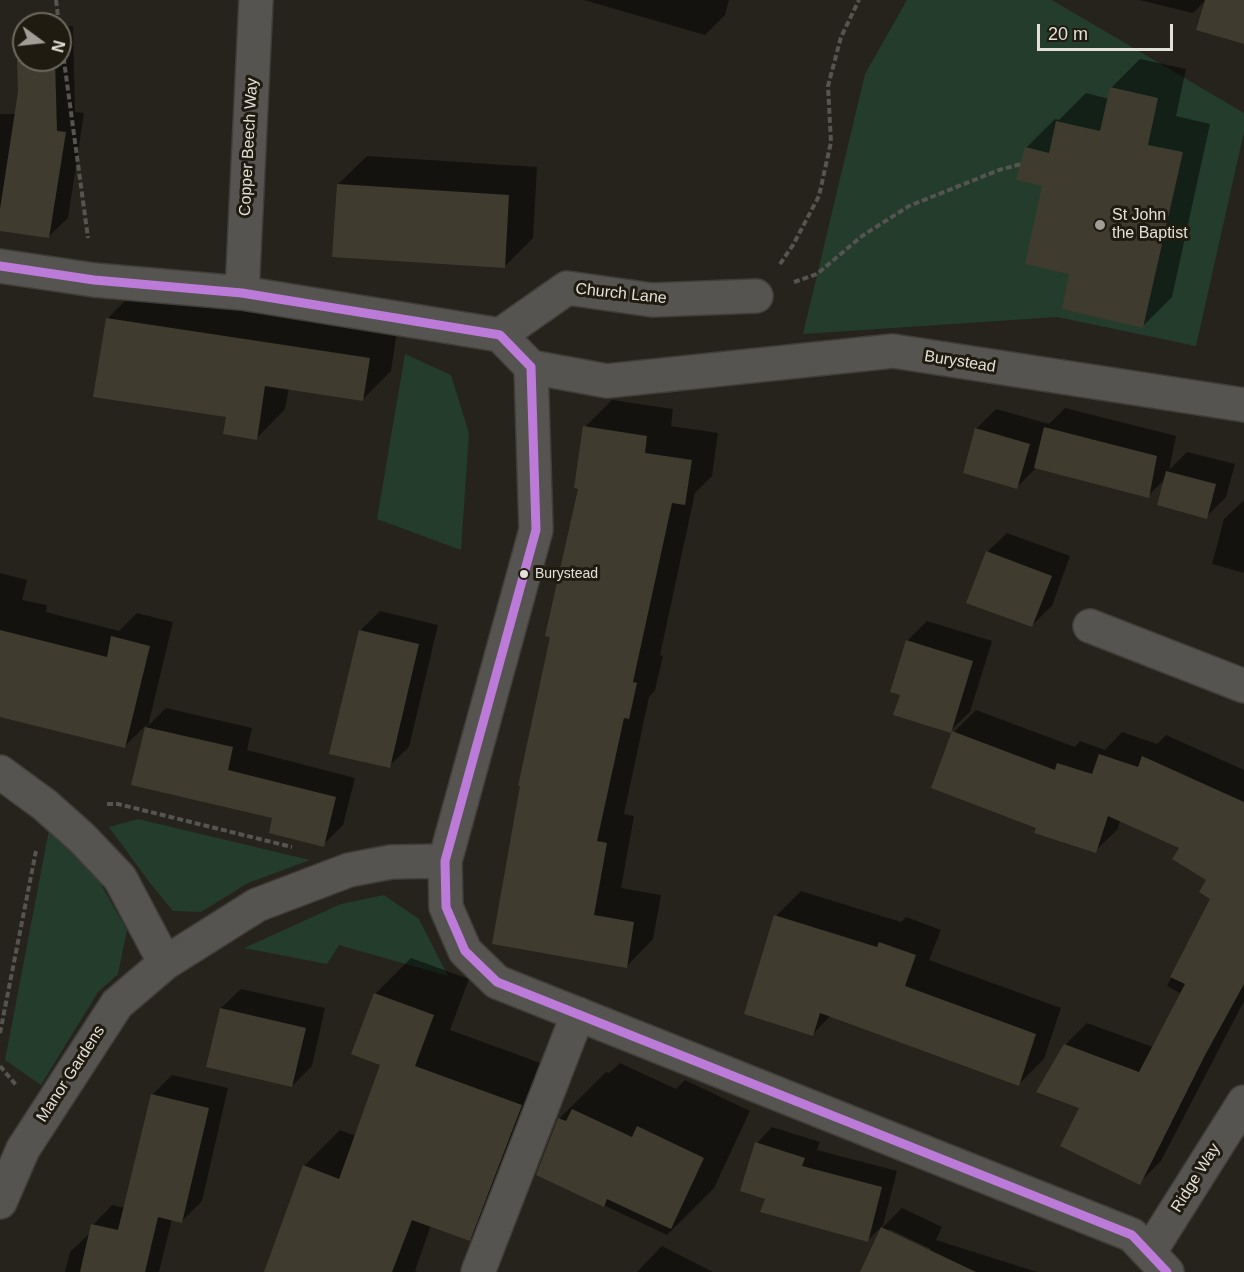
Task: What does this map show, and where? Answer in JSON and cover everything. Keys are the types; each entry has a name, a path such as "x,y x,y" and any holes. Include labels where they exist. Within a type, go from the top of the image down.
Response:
{"street":[{"name":"Copper Beech Way","path":"242,293 256,0"},
{"path":"0,266 94,280 242,293 500,335 531,367 536,530 445,861 446,907 465,951 496,982 1132,1235 1158,1263"},
{"name":"Church Lane","path":"500,335 567,288 652,300 756,296"},
{"name":"Burystead","path":"531,367 607,381 893,351 1244,405"},
{"path":"1090,626 1244,686"},
{"path":"0,772 45,805 82,838 120,878 165,963"},
{"name":"Manor Gardens","path":"0,1202 23,1149 117,1004 165,963 258,904 349,870 391,862 445,861"},
{"path":"478,1272 578,1014"},
{"name":"Ridge Way","path":"1158,1263 1244,1102"}],"path":[{"path":"756,296 794,245 819,195 831,142 828,86 841,37 859,0"},
{"path":"66,72 94,280"},
{"path":"756,296 817,274 862,236 909,207 999,170 1021,164"}],"green space":[{"path":"907,0 1052,0 1244,113 1244,132 1196,346 1057,317 803,334 865,74"},
{"path":"405,354 451,375 469,433 461,550 377,519"},
{"path":"138,819 310,860 248,883 201,912 173,911 109,827"},
{"path":"49,830 99,881 127,930 118,974 98,992 41,1085 5,1060"},
{"path":"384,895 419,919 448,976 339,945 327,964 244,948 341,904"}],"building":[{"path":"1205,0 1244,0 1244,44 1196,30"},
{"path":"17,72 55,72 57,131 66,132 49,238 0,231 0,209 18,92"},
{"name":"St John the Baptist","path":"1110,87 1158,98 1148,145 1183,152 1143,328 1062,309 1069,274 1025,264 1042,186 1016,180 1025,147 1049,153 1056,121 1100,131"},
{"path":"337,184 509,195 505,268 332,257"},
{"path":"106,318 370,358 363,401 265,386 257,440 223,434 226,417 93,397"},
{"path":"583,426 647,436 645,453 692,460 685,505 672,503 633,682 637,683 629,719 624,718 597,841 607,843 594,915 634,922 627,968 492,944 520,786 518,786 550,637 545,636 578,489 574,488"},
{"path":"1044,427 1157,456 1149,498 1034,468"},
{"path":"975,428 1030,444 1017,489 963,473"},
{"path":"1166,471 1216,484 1207,519 1157,505"},
{"path":"986,551 1052,576 1032,627 966,603"},
{"path":"0,630 107,657 111,636 150,646 125,748 0,717"},
{"path":"359,630 419,644 390,768 329,754"},
{"path":"906,640 973,661 951,733 893,715 900,695 890,692"},
{"path":"145,727 233,747 228,770 336,797 324,847 269,833 272,818 131,785"},
{"path":"952,731 1055,770 1057,763 1092,774 1099,754 1138,767 1142,756 1244,802 1244,984 1204,1057 1140,1185 1060,1146 1079,1108 1036,1092 1064,1044 1139,1072 1185,984 1170,977 1210,899 1199,892 1206,880 1172,859 1179,848 1108,816 1096,853 1034,833 1036,828 931,788"},
{"path":"774,915 877,947 879,942 916,955 905,986 1036,1034 1019,1086 820,1013 813,1036 744,1014"},
{"path":"374,993 434,1015 415,1066 522,1105 470,1241 412,1220 392,1272 264,1272 303,1165 339,1179 380,1065 351,1054"},
{"path":"220,1008 306,1028 292,1087 206,1067"},
{"path":"151,1094 209,1108 182,1223 158,1217 145,1272 80,1272 91,1224 118,1230"},
{"path":"572,1109 632,1137 637,1126 704,1158 671,1229 607,1199 604,1207 536,1175 558,1118 566,1121"},
{"path":"755,1142 805,1158 802,1166 882,1187 868,1242 760,1212 765,1199 740,1191"},
{"path":"881,1227 976,1272 860,1272"}],"transit line":[{"path":"0,266 94,280 242,293 500,335 531,367 536,530 445,861 446,907 465,951 497,982 1132,1235 1167,1272"}],"place":[{"name":"St John the Baptist","path":"1100,225"},
{"name":"Burystead","path":"524,574"}]}
